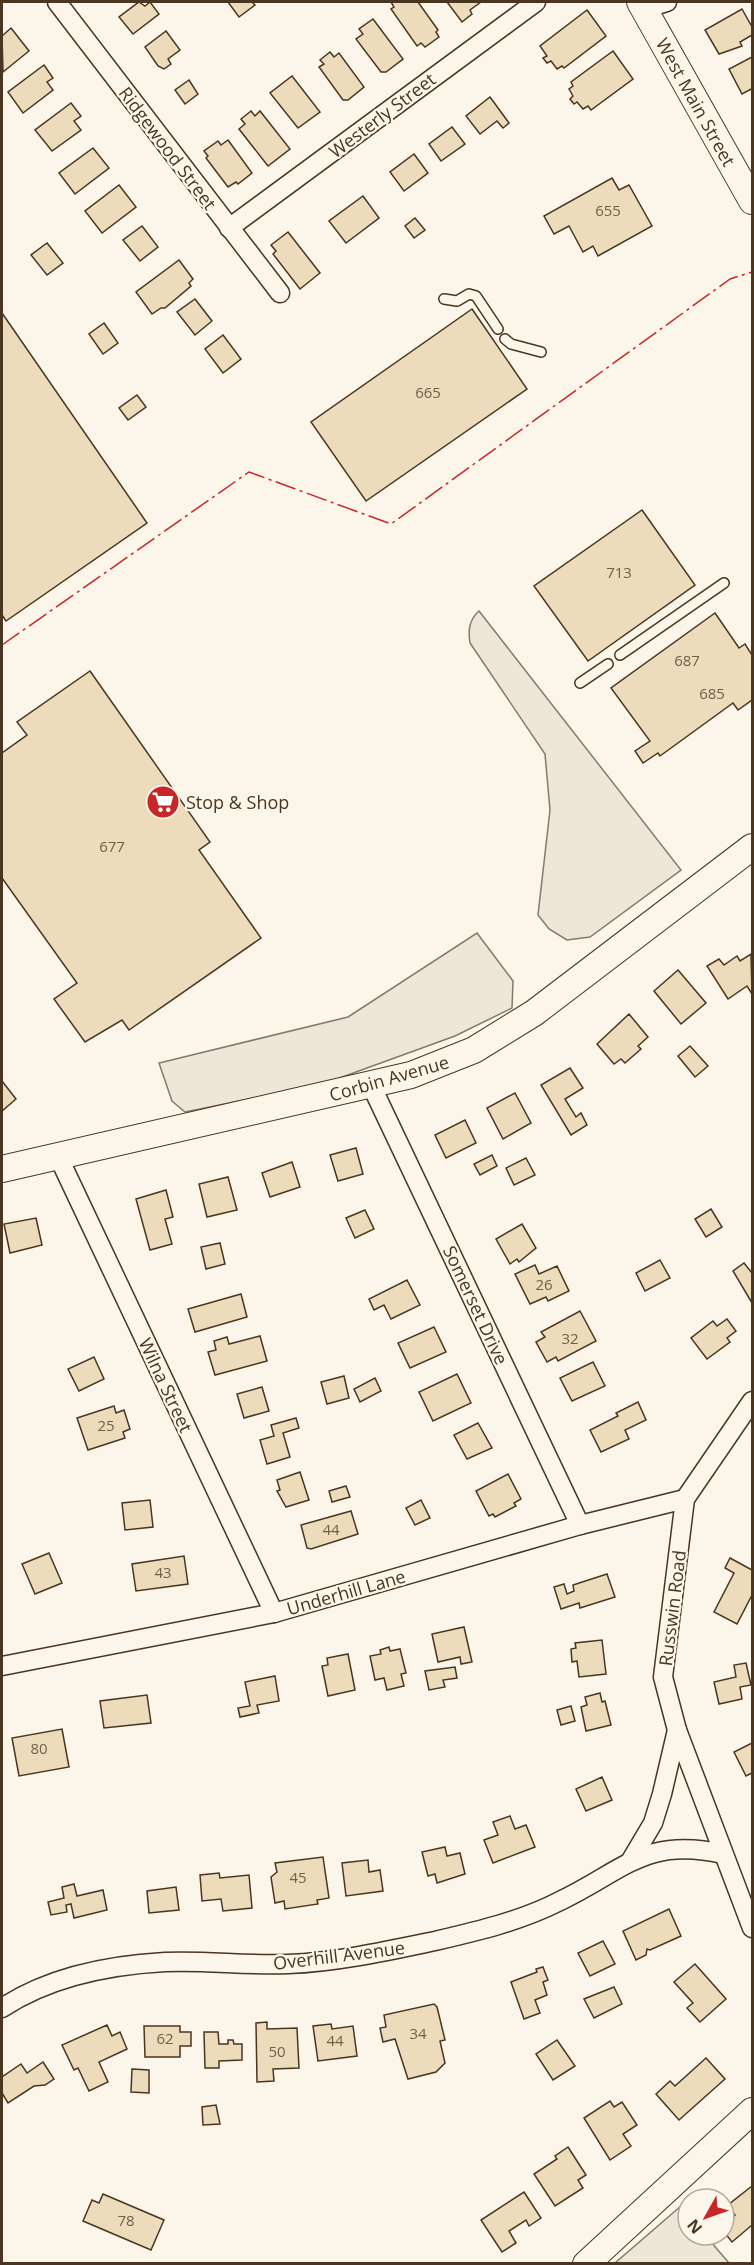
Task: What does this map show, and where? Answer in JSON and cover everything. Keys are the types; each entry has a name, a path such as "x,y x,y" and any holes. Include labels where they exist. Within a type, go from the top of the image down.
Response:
{"main road":[{"name":"West Main Street","path":"650,4 753,201"},
{"name":"Corbin Avenue","path":"2,1169 372,1085 449,1062 501,1035 566,990 753,847"},
{"path":"586,2264 753,2111"}],"street":[{"name":"Ridgewood Street","path":"57,2 280,293"},
{"name":"Westerly Street","path":"229,228 536,2"},
{"name":"Somerset Drive","path":"372,1085 580,1525"},
{"name":"Wilna Street","path":"58,1156 274,1613"},
{"name":"Russwin Road","path":"753,1401 685,1499 663,1677 677,1731 753,1928"},
{"name":"Underhill Lane","path":"2,1666 274,1613 580,1525 685,1499"},
{"name":"Overhill Avenue","path":"631,1860 653,1823 677,1731"},
{"name":"Overhill Avenue","path":"2,2008 44,1987 92,1971 166,1962 288,1964 381,1952 488,1929 560,1902 631,1860 676,1848 695,1848 723,1854"}],"lane":[{"path":"444,299 457,302 469,294 476,296 498,329"},
{"path":"505,339 511,344 541,352"},
{"path":"620,655 724,583"},
{"path":"580,683 608,664"}],"shaded area":[{"path":"479,611 681,870 590,937 567,940 549,929 538,915 550,810 545,754 470,643 470,626"},
{"path":"477,933 513,981 512,1008 455,1036 323,1084 185,1112 172,1101 159,1063 348,1017"},
{"path":"676,2210 676,2247 715,2247 729,2263 615,2263"}],"building":[{"path":"139,2 145,6 150,2 159,14 133,34 119,17"},
{"path":"228,2 252,2 255,5 239,17"},
{"path":"391,2 418,2 438,30 436,32 439,37 425,47 421,43 417,46 391,9 394,7"},
{"path":"447,2 481,2 470,10 472,14 462,22"},
{"path":"742,9 752,27 752,35 740,42 742,46 719,54 705,30"},
{"path":"587,10 606,36 564,68 562,66 557,69 551,61 547,63 543,58 547,56 540,46"},
{"path":"373,19 403,59 386,72 381,72 356,39 363,34 359,29"},
{"path":"11,28 29,51 3,72 2,36"},
{"path":"166,31 180,50 168,59 171,64 164,69 158,66 145,47"},
{"path":"613,51 633,79 591,110 588,106 583,109 577,102 574,104 570,99 573,96 569,89 573,86 571,82"},
{"path":"330,52 334,57 339,53 364,87 348,100 343,100 319,67 324,64 320,60"},
{"path":"752,57 752,92 751,89 742,94 729,69"},
{"path":"44,65 53,78 47,82 53,90 23,113 8,92"},
{"path":"292,76 320,112 298,128 270,93"},
{"path":"189,80 198,94 185,104 175,90"},
{"path":"490,97 509,123 503,128 497,121 480,134 466,116"},
{"path":"71,103 81,116 74,121 81,130 52,151 35,130"},
{"path":"251,111 255,116 260,111 290,149 268,166 239,129 245,124 241,119"},
{"path":"452,127 465,144 441,161 429,144"},
{"path":"228,140 252,173 238,184 236,182 228,187 206,158 208,156 204,151 218,141 221,145"},
{"path":"93,148 109,168 75,194 59,173"},
{"path":"414,154 428,173 404,191 390,172"},
{"path":"612,178 619,190 629,185 652,226 598,256 593,246 583,252 569,226 554,234 544,216"},
{"path":"119,185 136,207 102,233 85,211"},
{"path":"363,196 379,218 346,243 329,221"},
{"path":"415,218 425,230 414,238 405,226"},
{"path":"142,226 158,247 140,261 123,240"},
{"path":"288,232 320,273 300,289 273,254 276,251 271,245"},
{"path":"47,243 63,263 47,275 31,255"},
{"path":"179,260 193,279 189,283 191,286 165,308 152,314 136,292"},
{"path":"195,299 212,321 195,335 177,312"},
{"path":"472,309 527,389 366,501 311,422"},
{"path":"2,313 147,523 6,621 2,615"},
{"path":"104,323 118,343 103,354 89,334"},
{"path":"223,335 241,359 223,373 205,349"},
{"path":"137,395 146,407 128,420 119,408"},
{"path":"642,510 695,585 588,661 534,586"},
{"path":"715,613 739,648 745,644 752,655 752,700 738,710 733,703 660,756 658,753 643,763 635,751 650,741 611,688"},
{"path":"90,671 210,842 199,850 261,938 129,1030 122,1020 85,1042 54,999 77,983 2,878 2,753 27,735 17,722"},
{"path":"751,954 752,994 747,986 728,999 707,966 719,959 724,965 737,956 740,961"},
{"path":"678,970 706,1003 681,1024 654,991"},
{"path":"629,1014 648,1037 638,1046 641,1049 625,1063 621,1059 614,1064 597,1044"},
{"path":"690,1046 708,1066 695,1077 678,1056"},
{"path":"570,1068 583,1088 565,1099 576,1117 581,1113 587,1125 571,1135 541,1085"},
{"path":"2,1081 16,1099 2,1111"},
{"path":"515,1093 531,1123 503,1139 487,1108"},
{"path":"465,1120 476,1143 446,1158 435,1135"},
{"path":"356,1148 363,1174 338,1181 330,1155"},
{"path":"492,1155 497,1166 480,1175 474,1164"},
{"path":"526,1158 535,1175 514,1185 506,1168"},
{"path":"292,1162 300,1187 270,1197 262,1173"},
{"path":"228,1177 237,1210 207,1217 199,1184"},
{"path":"166,1190 173,1217 165,1219 172,1244 150,1250 136,1199"},
{"path":"711,1209 722,1227 706,1237 695,1219"},
{"path":"365,1210 374,1229 355,1238 346,1218"},
{"path":"36,1218 42,1245 10,1253 4,1224"},
{"path":"522,1224 536,1248 519,1262 517,1259 510,1264 496,1239"},
{"path":"220,1243 225,1264 206,1269 201,1247"},
{"path":"660,1260 670,1278 645,1291 636,1273"},
{"path":"744,1263 752,1273 752,1303 733,1271"},
{"path":"535,1265 539,1274 557,1266 569,1291 548,1301 546,1297 530,1304 515,1274"},
{"path":"407,1280 420,1305 391,1319 384,1305 374,1310 369,1299"},
{"path":"241,1294 247,1317 195,1332 188,1309"},
{"path":"580,1311 596,1341 558,1361 556,1357 547,1362 536,1342 545,1337 541,1332"},
{"path":"727,1319 736,1331 727,1338 730,1342 707,1359 691,1338 713,1321 717,1326"},
{"path":"434,1327 446,1352 410,1368 398,1343"},
{"path":"260,1336 267,1361 215,1375 208,1352 216,1350 214,1341 227,1337 229,1344"},
{"path":"94,1357 104,1379 79,1391 68,1369"},
{"path":"593,1362 605,1386 572,1401 560,1378"},
{"path":"457,1374 471,1403 433,1421 419,1392"},
{"path":"344,1376 349,1398 327,1404 321,1382"},
{"path":"375,1378 381,1391 360,1402 354,1389"},
{"path":"262,1387 269,1411 244,1418 237,1394"},
{"path":"638,1402 646,1420 625,1430 629,1439 601,1452 590,1430 618,1416 616,1413"},
{"path":"114,1406 116,1413 124,1410 130,1429 123,1432 125,1438 88,1450 77,1418"},
{"path":"296,1418 299,1428 283,1433 290,1457 267,1464 260,1440 274,1436 271,1425"},
{"path":"478,1423 492,1448 467,1459 454,1435"},
{"path":"300,1472 309,1500 286,1507 277,1491 280,1490 277,1480"},
{"path":"508,1474 521,1499 514,1503 516,1506 495,1517 493,1514 489,1516 476,1491"},
{"path":"346,1486 350,1497 332,1502 329,1491"},
{"path":"150,1500 153,1527 125,1530 122,1503"},
{"path":"421,1500 430,1518 415,1525 406,1508"},
{"path":"351,1511 358,1534 311,1549 307,1548 301,1525"},
{"path":"49,1553 62,1583 35,1594 22,1564"},
{"path":"184,1556 188,1584 136,1591 132,1564"},
{"path":"730,1558 752,1570 752,1595 737,1624 714,1612 734,1573 725,1568"},
{"path":"607,1574 615,1597 580,1608 579,1603 561,1609 554,1587 564,1584 567,1594 574,1591 573,1585"},
{"path":"464,1627 472,1662 461,1664 460,1657 438,1662 432,1634"},
{"path":"602,1640 606,1674 579,1677 577,1661 572,1662 571,1649 576,1648 575,1643"},
{"path":"389,1647 390,1651 400,1649 406,1673 401,1674 404,1686 387,1690 384,1678 375,1680 370,1656 381,1654 380,1650"},
{"path":"348,1654 355,1690 328,1696 322,1666 328,1665 327,1658"},
{"path":"746,1663 751,1685 740,1687 742,1699 719,1704 714,1682 736,1677 734,1665"},
{"path":"455,1667 457,1678 443,1680 445,1687 429,1690 425,1671"},
{"path":"275,1676 279,1701 257,1705 259,1713 240,1717 238,1708 250,1706 245,1682"},
{"path":"600,1693 602,1702 605,1701 611,1725 586,1731 581,1707 587,1705 585,1697"},
{"path":"147,1695 151,1723 104,1728 100,1701"},
{"path":"571,1706 575,1721 561,1725 557,1710"},
{"path":"62,1729 69,1767 19,1776 12,1738"},
{"path":"752,1743 752,1773 746,1776 734,1752"},
{"path":"602,1777 612,1800 586,1811 576,1789"},
{"path":"510,1816 515,1829 526,1825 535,1847 493,1863 484,1840 498,1835 493,1822"},
{"path":"445,1847 447,1856 460,1853 465,1874 437,1883 435,1874 428,1876 422,1852"},
{"path":"323,1857 329,1898 317,1900 318,1904 285,1909 284,1901 275,1903 271,1877 277,1872 275,1863"},
{"path":"368,1860 369,1872 380,1870 383,1891 346,1896 342,1863"},
{"path":"219,1873 220,1878 249,1875 252,1908 223,1911 221,1899 202,1901 200,1875"},
{"path":"74,1884 77,1896 103,1890 107,1910 74,1918 71,1904 66,1905 67,1912 51,1915 48,1902 64,1898 62,1887"},
{"path":"176,1887 179,1910 149,1913 147,1891"},
{"path":"669,1909 681,1936 650,1950 647,1949 646,1955 636,1960 623,1931"},
{"path":"603,1941 615,1964 590,1976 578,1953"},
{"path":"695,1964 726,1999 700,2022 687,2008 693,2003 674,1982"},
{"path":"543,1967 548,1980 543,1982 547,1995 535,2000 540,2013 524,2019 511,1982 537,1972 536,1969"},
{"path":"614,1987 622,2004 594,2018 584,1999"},
{"path":"434,2004 437,2007 445,2040 440,2041 445,2063 436,2072 408,2079 395,2039 383,2042 380,2028 386,2027 384,2015"},
{"path":"267,2022 267,2029 297,2028 299,2068 273,2069 274,2081 257,2082 256,2023"},
{"path":"331,2024 332,2029 353,2026 357,2056 318,2061 313,2026"},
{"path":"107,2025 112,2036 120,2032 127,2049 99,2062 108,2082 89,2091 78,2068 74,2070 62,2045"},
{"path":"144,2026 180,2026 180,2032 191,2032 191,2046 180,2046 180,2057 145,2057"},
{"path":"204,2032 218,2032 219,2044 228,2044 228,2040 233,2040 234,2044 242,2044 242,2060 219,2061 219,2068 205,2068"},
{"path":"557,2040 575,2066 553,2080 536,2054"},
{"path":"706,2058 725,2079 679,2120 656,2094 670,2081 675,2086"},
{"path":"43,2062 54,2079 45,2085 34,2086 8,2103 2,2093 2,2077 21,2064 27,2073"},
{"path":"132,2069 149,2070 149,2093 131,2092"},
{"path":"610,2101 614,2107 622,2102 637,2125 623,2134 631,2146 610,2160 584,2118"},
{"path":"216,2105 220,2124 203,2125 202,2107"},
{"path":"568,2147 586,2175 578,2180 583,2188 555,2206 534,2174 557,2159 555,2156"},
{"path":"752,2186 752,2225 736,2239 736,2199"},
{"path":"524,2192 541,2218 529,2226 526,2220 509,2231 516,2243 502,2252 481,2220"},
{"path":"103,2194 164,2220 151,2250 83,2221 92,2200 99,2203"}],"power":[{"path":"2,645 249,472 391,524 730,279 752,272"}],"place":[{"name":"Stop & Shop","path":"163,802"}]}
